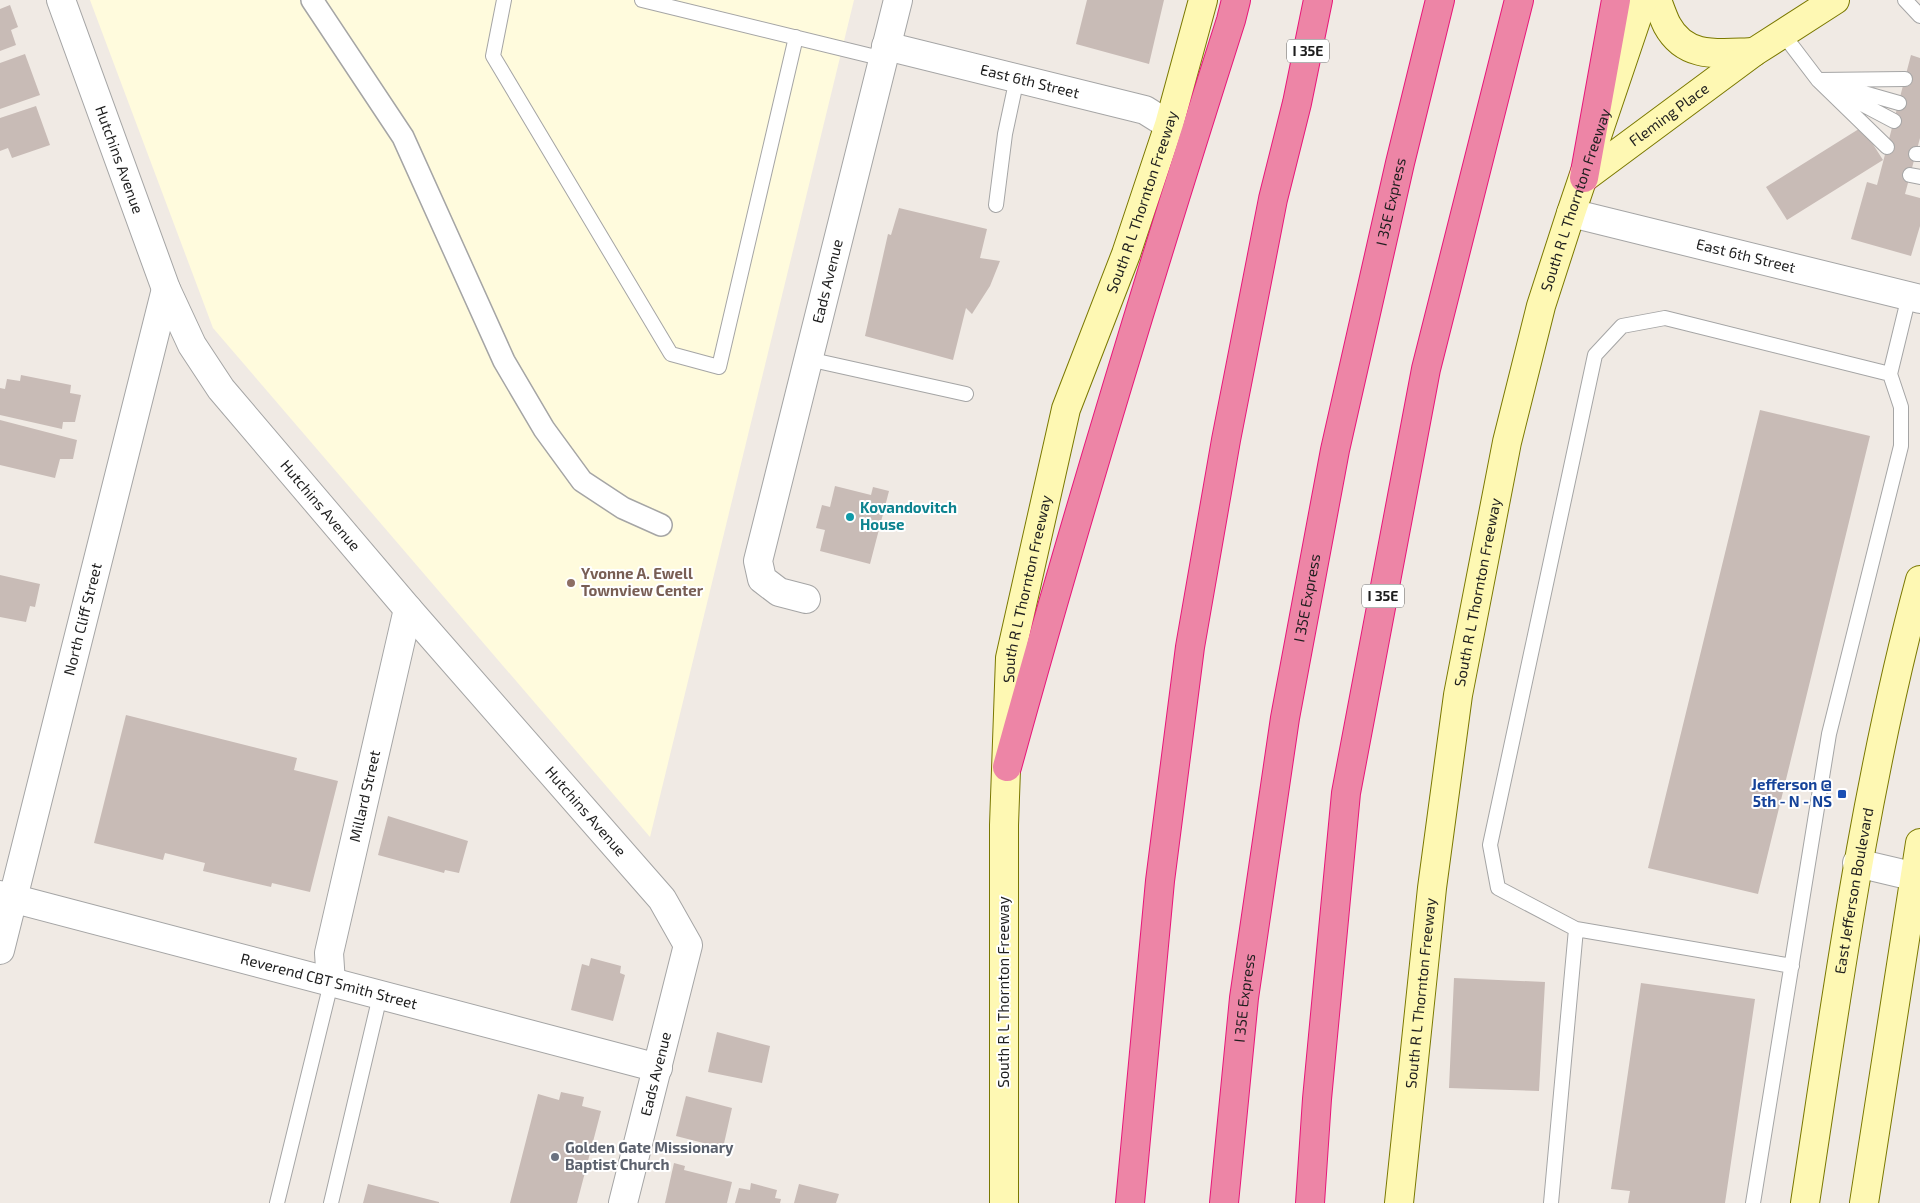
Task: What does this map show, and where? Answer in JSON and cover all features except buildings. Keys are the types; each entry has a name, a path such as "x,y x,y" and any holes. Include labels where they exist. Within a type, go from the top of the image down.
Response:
{"highway":[{"path":"1007,767 1052,605 1144,292 1236,0"},
{"name":"I 35E","path":"1130,1203 1160,881 1190,647 1226,440 1271,209 1297,103 1318,0"},
{"name":"I 35E Express","path":"1224,1203 1244,998 1285,718 1336,450 1400,163 1440,0"},
{"name":"I 35E","path":"1310,1203 1317,1099 1346,793 1426,369 1519,0"},
{"path":"1584,178 1616,0"}],"main road":[{"name":"South R L Thornton Freeway","path":"1004,1203 1004,825 1010,658 1066,408 1126,254 1169,125 1203,0"},
{"name":"South R L Thornton Freeway","path":"1399,1203 1432,888 1458,696 1507,442 1541,306 1643,0"},
{"path":"1657,0 1668,26 1684,45 1703,53 1754,52"},
{"name":"Fleming Place","path":"1584,178 1754,52 1835,0"},
{"name":"East Jefferson Boulevard","path":"1805,1203 1857,863 1906,631 1920,580"},
{"path":"1864,1203 1917,877 1920,843"}],"street":[{"name":"Hutchins Avenue","path":"61,0 166,289 192,345 221,389 408,609 662,899 688,945"},
{"path":"312,0 403,137 504,361 544,429 582,480 623,508 661,525"},
{"name":"Eads Avenue","path":"806,600 779,592 762,579 758,561 898,0"},
{"name":"East 6th Street","path":"885,52 1017,78 1145,110 1169,125"},
{"name":"East 6th Street","path":"1571,213 1914,297"},
{"name":"North Cliff Street","path":"0,950 6,897 166,289"},
{"name":"Millard Street","path":"331,983 329,952 408,609"},
{"path":"1857,863 1917,877"},
{"name":"Reverend CBT Smith Street","path":"6,897 658,1068"},
{"name":"Eads Avenue","path":"623,1203 688,945"}],"lane":[{"path":"504,0 492,56 671,354 719,367 796,37"},
{"path":"642,0 796,37 885,52"},
{"path":"1905,0 1920,16"},
{"path":"1783,34 1818,80 1887,147"},
{"path":"996,205 1005,134 1017,78"},
{"path":"1818,80 1905,79"},
{"path":"1818,80 1899,103"},
{"path":"1818,80 1894,122"},
{"path":"1753,1203 1829,734 1901,446 1901,407 1890,374 1914,297"},
{"path":"1792,966 1576,929 1498,888 1490,845 1595,355 1622,326 1665,318 1890,374"},
{"path":"808,359 966,394"},
{"path":"1551,1203 1576,929"},
{"path":"277,1203 331,983"},
{"path":"331,1203 380,996"}],"shaded area":[{"name":"Yvonne A. Ewell Townview Center","path":"90,0 854,0 650,837 213,328"}],"place":[{"name":"Kovandovitch House","path":"850,517"},
{"name":"Yvonne A. Ewell Townview Center","path":"571,583"},
{"name":"Jefferson @ 5th - N - NS","path":"1842,794"},
{"name":"Golden Gate Missionary Baptist Church","path":"555,1157"}]}
